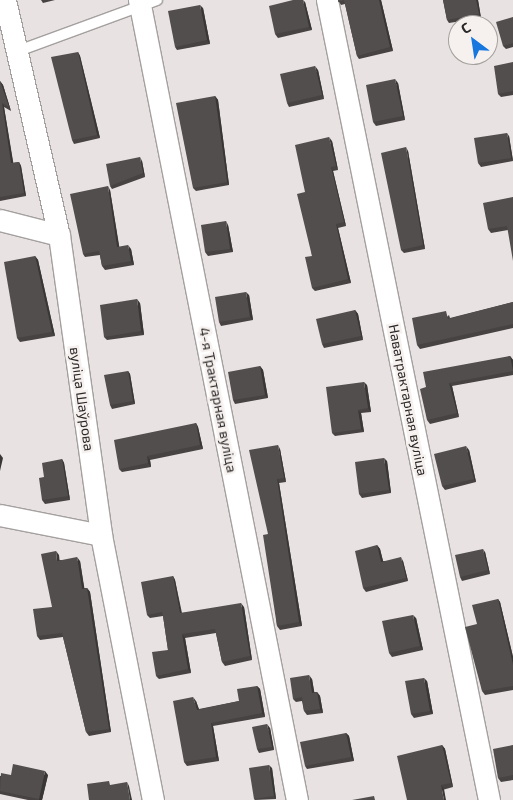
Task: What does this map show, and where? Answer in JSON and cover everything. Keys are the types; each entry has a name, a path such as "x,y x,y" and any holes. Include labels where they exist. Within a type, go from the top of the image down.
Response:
{"street":[{"name":"вуліца Шаўрова","path":"5,0 59,235 101,535 153,800"},
{"name":"Наватрактарная вуліца","path":"327,0 489,800"},
{"name":"4-я Трактарная вуліца","path":"145,3 297,800"},
{"path":"0,220 59,235"},
{"path":"0,515 101,535"}],"lane":[{"path":"18,51 145,3"}],"building":[{"path":"293,0 303,0 309,27 275,34 269,6"},
{"path":"344,0 379,0 390,47 357,56"},
{"path":"443,0 476,0 479,14 448,15 447,20"},
{"path":"200,5 207,40 175,47 168,11"},
{"path":"513,17 513,43 503,46 498,21"},
{"path":"78,52 97,135 72,140 51,57"},
{"path":"513,62 513,91 498,94 494,66"},
{"path":"315,66 322,95 287,103 280,74"},
{"path":"395,79 403,116 373,122 366,85"},
{"path":"0,81 9,107 2,103 11,163 19,162 24,193 0,197"},
{"path":"215,96 227,182 193,188 176,103"},
{"path":"507,133 511,158 478,163 474,138"},
{"path":"329,137 336,166 331,167 344,222 336,224 348,279 312,288 305,257 312,256 297,194 305,192 295,145"},
{"path":"406,147 423,245 401,250 381,153"},
{"path":"140,157 143,173 110,186 106,164"},
{"path":"108,186 117,247 128,245 131,261 102,266 99,251 83,254 70,194"},
{"path":"513,197 513,261 507,226 488,229 483,203"},
{"path":"226,221 230,249 205,252 201,225"},
{"path":"35,256 52,332 17,338 4,262"},
{"path":"246,292 250,317 219,322 215,297"},
{"path":"137,299 141,331 104,337 100,305"},
{"path":"513,302 513,324 417,345 412,318 446,311 448,319"},
{"path":"355,310 361,336 322,344 316,319"},
{"path":"510,356 513,371 449,383 457,413 427,420 420,389 426,387 423,372"},
{"path":"260,366 265,395 233,400 228,372"},
{"path":"128,371 133,401 110,405 104,375"},
{"path":"364,382 368,408 358,410 361,429 332,433 326,387"},
{"path":"196,423 200,445 147,456 148,463 119,469 114,440"},
{"path":"278,445 284,478 277,479 299,622 277,626 263,535 268,534 249,450"},
{"path":"466,446 474,479 442,486 434,454"},
{"path":"384,458 389,490 359,494 355,462"},
{"path":"62,459 68,496 42,500 39,478 44,477 42,463"},
{"path":"377,545 381,562 401,557 406,578 363,588 355,551"},
{"path":"483,549 488,570 460,577 455,555"},
{"path":"56,551 57,561 77,557 82,589 87,588 109,729 86,732 62,633 37,636 33,609 52,607 41,554"},
{"path":"173,576 180,613 241,603 250,656 222,662 215,629 182,634 188,669 156,676 152,652 168,650 163,616 162,612 147,615 141,582"},
{"path":"498,599 513,665 513,686 482,691 465,627 477,624 472,605"},
{"path":"413,615 420,646 389,653 382,621"},
{"path":"309,675 312,693 317,692 320,709 304,711 302,697 293,699 290,678"},
{"path":"424,678 430,711 411,714 405,681"},
{"path":"257,686 262,713 211,723 216,757 184,762 173,701 193,697 197,710 239,701 237,689"},
{"path":"267,724 272,747 257,749 252,727"},
{"path":"346,733 351,757 305,766 300,742"},
{"path":"442,745 451,783 441,785 444,800 407,800 397,756"},
{"path":"513,745 513,775 498,778 493,749"},
{"path":"13,764 45,771 39,799 0,791 1,773 11,775"},
{"path":"269,765 274,796 254,799 249,768"},
{"path":"109,781 110,785 127,782 130,800 89,800 87,784"},
{"path":"374,796 375,800 352,800"}]}
